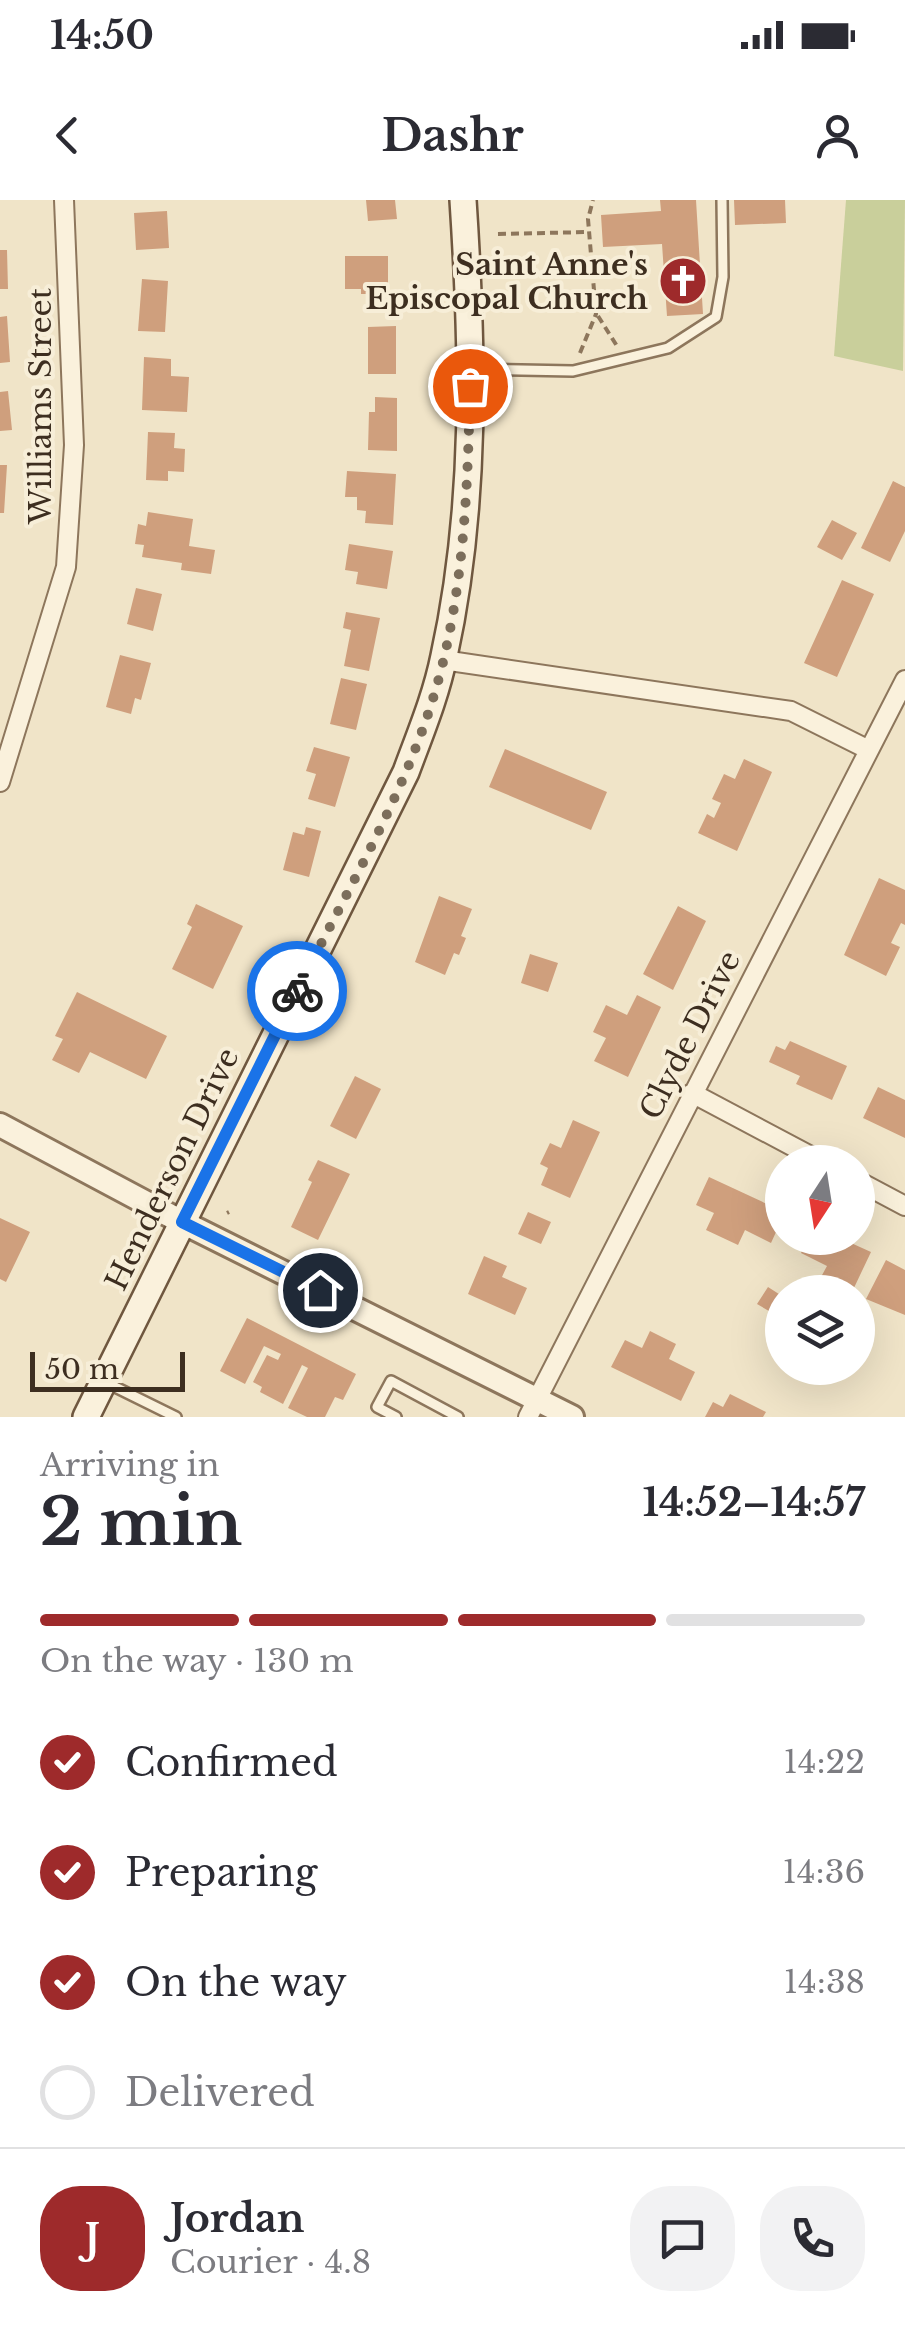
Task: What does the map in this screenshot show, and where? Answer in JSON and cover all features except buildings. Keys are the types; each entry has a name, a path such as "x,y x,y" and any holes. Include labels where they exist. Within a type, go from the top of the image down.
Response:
{"main road":[{"name":"Henderson Drive","path":"86,1417 406,772 444,660 459,578 467,495 470,369 463,200"}],"street":[{"name":"Williams Street","path":"0,782 66,567 74,444 64,200"},
{"path":"444,660 791,712 869,750"},
{"name":"Clyde Drive","path":"532,1408 905,680"},
{"path":"692,1093 790,1145"},
{"path":"0,1126 532,1408 572,1417"},
{"path":"875,1190 905,1206"}],"lane":[{"path":"470,369 573,371 668,348 716,317 724,276 722,200"},
{"path":"104,1381 176,1417"},
{"path":"396,1417 377,1407 391,1382 458,1417"}],"path":[{"path":"573,371 596,314 588,219 594,200"},
{"path":"498,234 589,232"},
{"path":"596,314 625,359"}],"green space":[{"path":"846,200 905,200 903,371 834,356"}],"way so far":[{"path":"297,991 406,772 444,660 459,578 467,495 470,386"}],"place":[{"name":"Saint Anne's Episcopal Church","path":"683,281"}],"route":[{"path":"297,991 182,1222 320,1290"}]}
